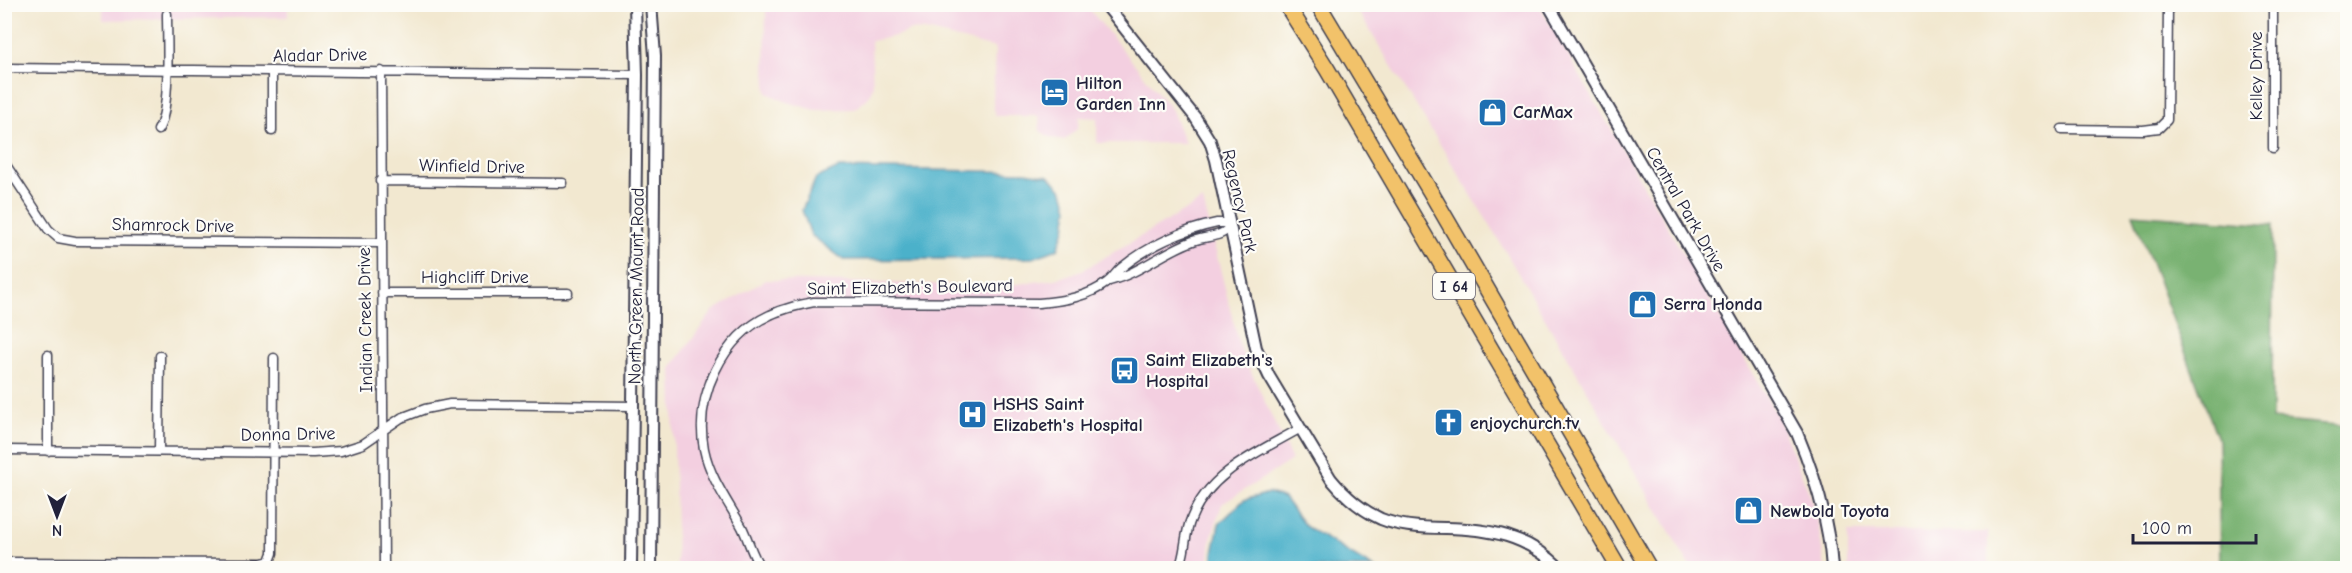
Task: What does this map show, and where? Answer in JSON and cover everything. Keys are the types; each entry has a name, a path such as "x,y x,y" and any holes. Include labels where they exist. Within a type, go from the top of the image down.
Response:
{"highway":[{"name":"I 64","path":"1286,4 1333,79 1619,568"},
{"name":"I 64","path":"1318,4 1430,191 1649,568"}],"street":[{"name":"North Green Mount Road","path":"631,568 637,75 635,4"},
{"name":"North Green Mount Road","path":"651,4 655,64 651,568"},
{"name":"Regency Park","path":"1105,4 1204,131 1216,160 1256,348 1269,376 1320,465 1343,494 1383,520 1407,526 1489,530 1507,535 1528,544 1560,568"},
{"name":"Central Park Drive","path":"1548,4 1797,433 1809,463 1825,520 1832,568"},
{"path":"2062,129 2143,130 2159,128 2167,120 2168,4"},
{"name":"Kelley Drive","path":"2273,4 2273,148"},
{"path":"158,130 163,122 167,14"},
{"name":"Aladar Drive","path":"4,68 637,75"},
{"name":"Indian Creek Drive","path":"381,71 384,568"},
{"path":"272,72 272,131"},
{"name":"Shamrock Drive","path":"4,162 48,229 58,238 75,241 381,243"},
{"name":"Winfield Drive","path":"380,181 563,183"},
{"name":"Saint Elizabeth's Boulevard","path":"757,565 744,531 710,469 702,429 703,411 713,375 730,347 755,324 781,310 814,302 1057,302 1087,294 1109,281 1120,268 1175,236 1204,226 1224,223 1230,226"},
{"name":"Highcliff Drive","path":"382,293 568,293"},
{"path":"48,356 48,451"},
{"path":"159,451 160,356"},
{"path":"4,561 263,563 270,561 273,553 274,358"},
{"name":"Donna Drive","path":"4,450 274,453 341,451 363,444 401,418 425,409 450,404 634,405"},
{"path":"1179,568 1191,517 1206,492 1226,472 1299,429"}],"shaded area":[{"path":"103,5 288,5 288,17 103,20"},
{"path":"766,5 1086,5 1172,110 1185,143 1097,143 1097,118 1079,117 1078,128 1065,140 1051,138 1040,131 1039,116 995,116 993,102 995,48 926,31 911,30 896,36 871,41 873,87 867,99 854,109 815,110 787,102 767,93"},
{"path":"1354,5 1539,5 1779,419 1809,493 1818,523 1825,568 1691,568 1491,227"},
{"name":"HSHS Saint Elizabeth's Hospital","path":"1203,200 1240,348 1292,460 1222,504 1211,539 1208,568 677,568 672,367 713,311 766,280 1002,286 1056,279 1083,270"},
{"path":"1848,532 1988,532 1988,568 1848,568"}],"green space":[{"path":"2133,214 2273,225 2272,419 2347,426 2347,568 2220,568 2218,439"}],"water":[{"path":"839,168 1026,172 1049,176 1063,191 1068,208 1065,229 1058,249 1033,258 844,260 811,235 802,210 816,178"},
{"path":"1269,493 1284,498 1305,526 1374,568 1213,568 1213,553 1219,524 1244,500"}],"place":[{"name":"Hilton Garden Inn","path":"1055,93"},
{"name":"CarMax","path":"1492,112"},
{"name":"Serra Honda","path":"1643,304"},
{"name":"Saint Elizabeth's Hospital","path":"1125,370"},
{"name":"HSHS Saint Elizabeth's Hospital","path":"972,414"},
{"name":"enjoychurch.tv","path":"1449,423"},
{"name":"Newbold Toyota","path":"1749,511"}]}
